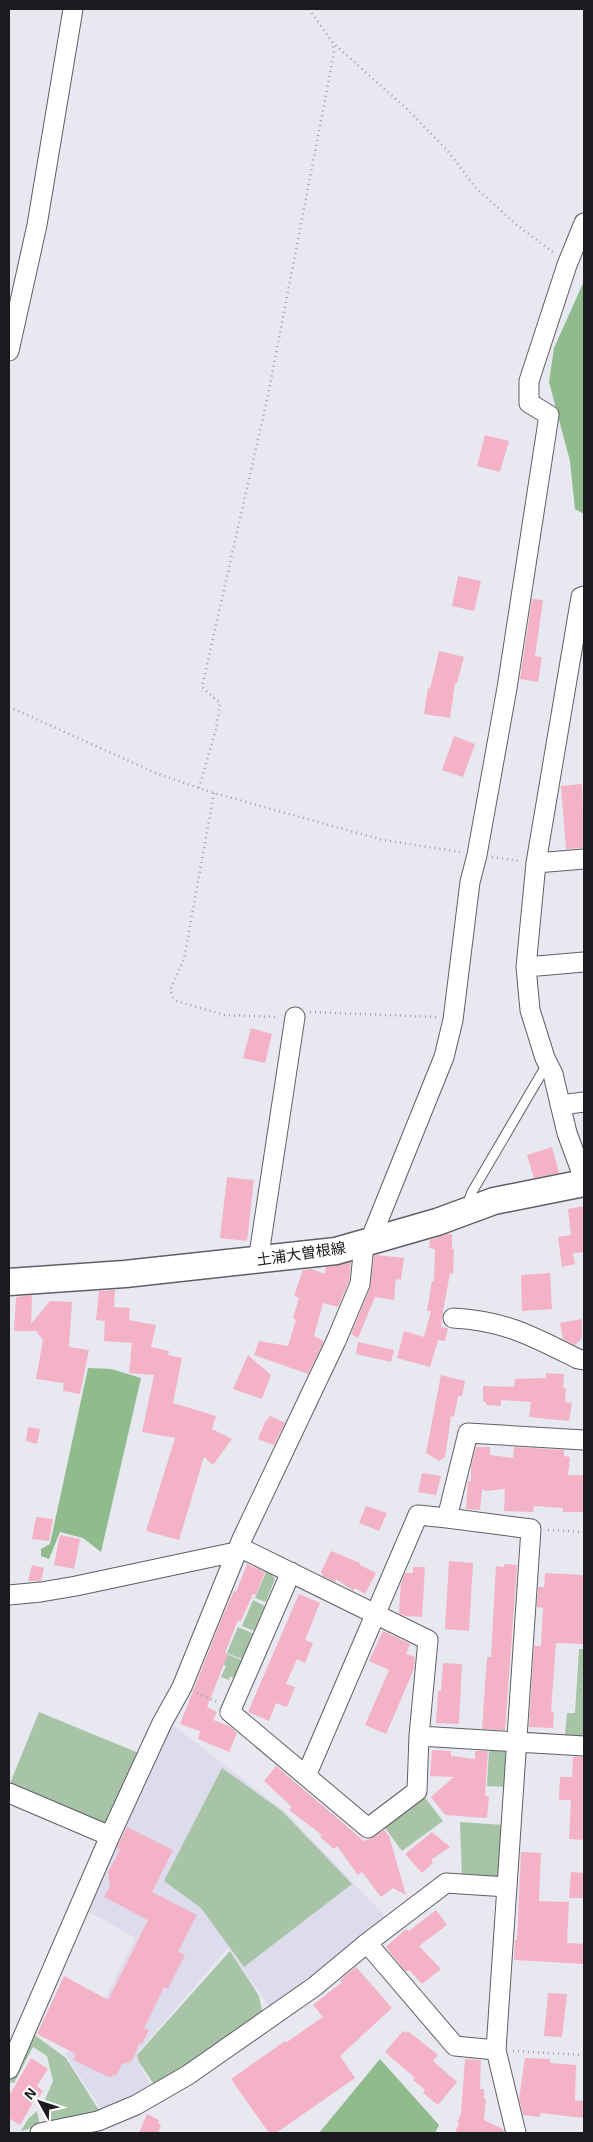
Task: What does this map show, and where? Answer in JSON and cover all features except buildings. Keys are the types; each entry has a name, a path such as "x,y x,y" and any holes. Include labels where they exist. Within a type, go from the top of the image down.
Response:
{"main road":[{"name":"土浦大曽根線","path":"9,1282 125,1274 336,1251 367,1244 494,1201 584,1183"}],"street":[{"path":"9,350 37,226 73,9"},
{"path":"9,2069 110,1836 162,1723 182,1687 237,1550 336,1341 360,1284 367,1244 444,1056 453,1020 470,882 477,855 507,688 549,415 529,403 528,381 567,266 584,223"},
{"path":"584,596 581,597 536,863 526,967 530,1010 553,1074 560,1104 576,1136 584,1178"},
{"path":"536,863 584,859"},
{"path":"526,967 584,962"},
{"path":"258,1260 295,1017"},
{"path":"560,1104 584,1102"},
{"path":"453,1318 478,1319 528,1333 578,1359 584,1360"},
{"path":"447,1518 468,1433 584,1440"},
{"path":"306,1776 418,1514 531,1529 496,2050 516,2133"},
{"path":"9,1595 76,1586 237,1550 245,1550 291,1572 376,1613 428,1640 419,1736 417,1791 368,1828 230,1712 291,1572"},
{"path":"419,1736 584,1746"},
{"path":"9,1793 110,1836"},
{"path":"40,2133 60,2131 98,2121 136,2105 188,2075 314,1987 367,1943 446,1883 507,1887"},
{"path":"367,1943 455,2046 496,2050"}],"lane":[{"path":"465,1212 472,1192 543,1071 550,1066"}],"path":[{"path":"309,9 334,43 414,116 447,150 475,187 518,226 552,251 567,266"},
{"path":"199,788 216,729 220,703 202,687 268,395 334,53 334,43"},
{"path":"9,707 158,774 214,793 383,840 536,863"},
{"path":"214,793 184,959 170,990 177,1001 224,1015 295,1017 303,1012 435,1017 453,1020"},
{"path":"531,1529 584,1532"},
{"path":"182,1687 232,1708"},
{"path":"496,2050 584,2055"}],"shaded area":[{"path":"170,1723 283,1810 387,1918 272,2010 228,1948 137,2053 137,2058 151,2087 103,2112 66,2055 95,2002 102,2005 135,1938 84,1909"}],"green space":[{"path":"584,281 584,514 575,509 570,461 549,382 554,348"},
{"path":"88,1368 111,1369 141,1378 101,1552 83,1538 60,1532 49,1559 41,1556 41,1549 50,1544"},
{"path":"266,1572 275,1579 266,1602 255,1598"},
{"path":"253,1600 265,1606 254,1631 242,1626"},
{"path":"238,1627 254,1634 244,1660 227,1653"},
{"path":"579,1649 584,1649 584,1738 565,1737 567,1713 575,1713"},
{"path":"225,1653 243,1661 235,1679 230,1676 229,1680 221,1677 226,1666 223,1664"},
{"path":"39,1712 141,1754 108,1824 101,1826 9,1786"},
{"path":"489,1750 506,1750 504,1787 487,1786"},
{"path":"222,1768 282,1811 352,1884 244,1967 201,1908 164,1881"},
{"path":"423,1795 443,1821 402,1851 383,1825"},
{"path":"460,1822 503,1825 502,1873 496,1879 462,1877"},
{"path":"230,1951 259,1996 263,2015 155,2086 139,2062 137,2055"},
{"path":"32,2033 66,2058 100,2112 50,2123 44,2102 53,2081 47,2056 33,2047 14,2083 9,2082"},
{"path":"380,2059 439,2125 435,2133 319,2133"},
{"path":"37,2111 40,2126 21,2131 28,2119"}]}
